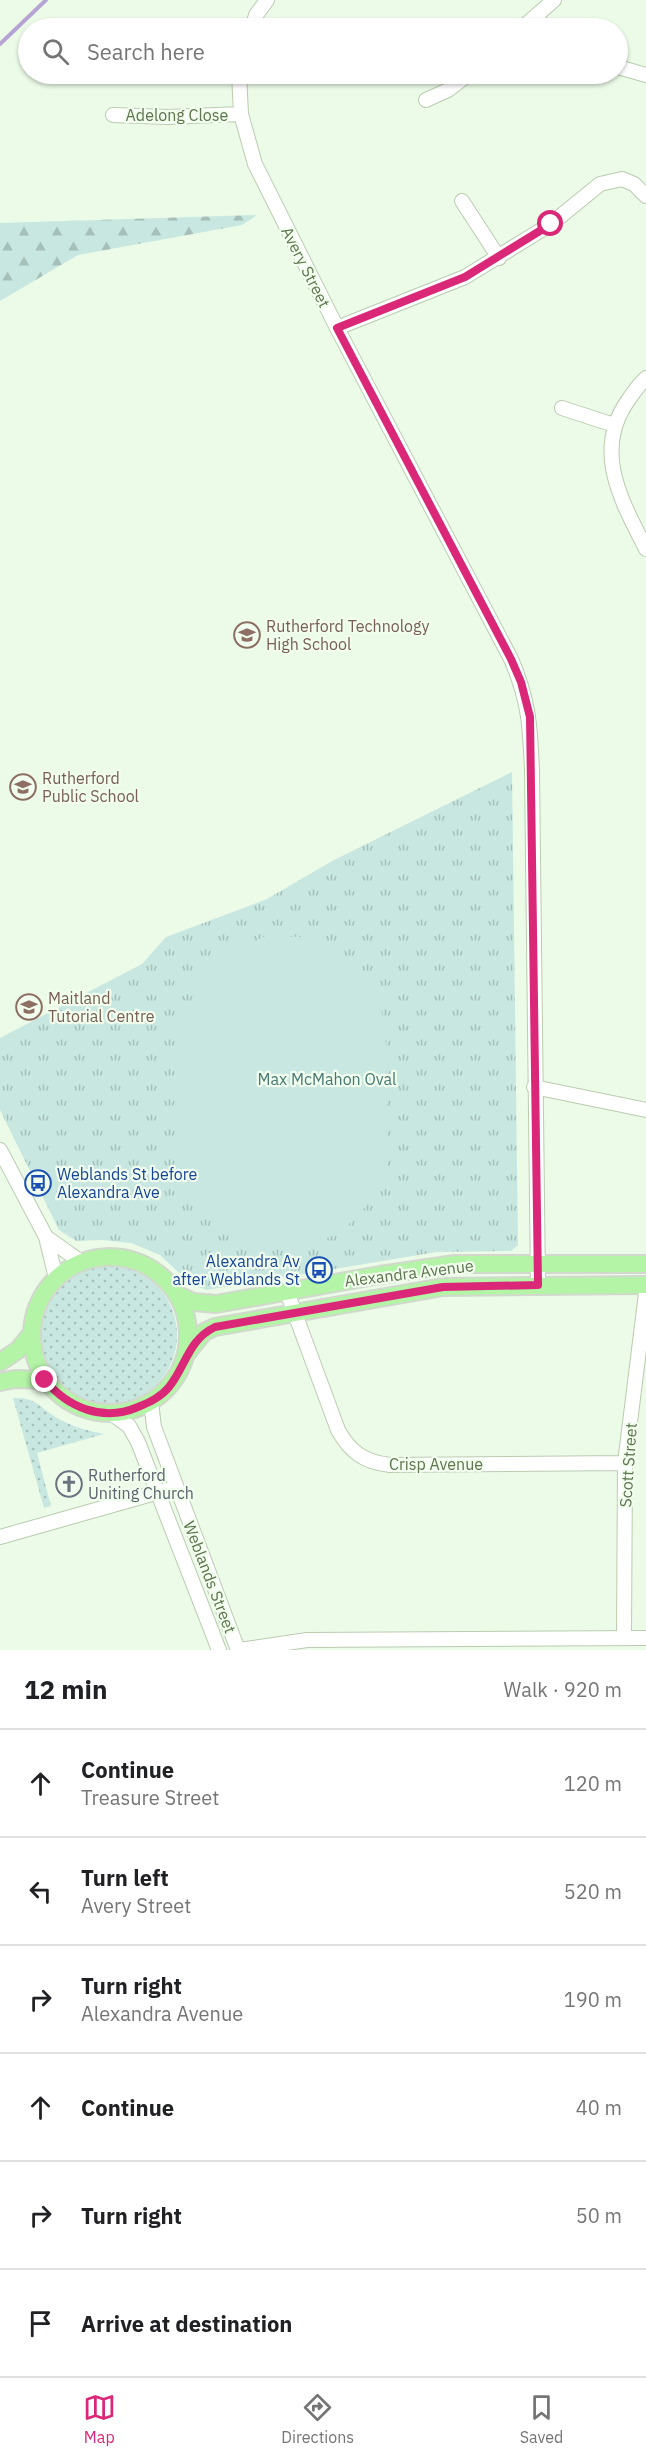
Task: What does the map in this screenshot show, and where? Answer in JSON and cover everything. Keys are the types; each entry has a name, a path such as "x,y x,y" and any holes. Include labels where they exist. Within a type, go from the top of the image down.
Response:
{"main road":[{"path":"109,1257 137,1262 162,1276 176,1294 185,1312 188,1326 186,1354 179,1373 167,1389 151,1402 128,1411 112,1413 96,1412 74,1405 55,1392 45,1380 34,1358 31,1334 38,1304 56,1278 81,1262 109,1257"},
{"name":"Alexandra Avenue","path":"176,1294 205,1305 434,1266 537,1263 646,1264"},
{"name":"Alexandra Avenue","path":"186,1354 204,1332 215,1327 443,1287 646,1285"},
{"path":"0,1362 18,1350 31,1334"},
{"path":"0,1382 22,1379 45,1380"}],"street":[{"path":"255,18 267,0"},
{"path":"535,17 554,0"},
{"path":"628,70 646,75"},
{"name":"Avery Street","path":"240,84 242,114 255,164 337,328 511,659 530,717 538,1285"},
{"path":"426,100 456,84"},
{"name":"Adelong Close","path":"113,115 167,117 242,114"},
{"path":"337,328 444,287 499,258 551,224 600,184 622,179 634,184 646,196"},
{"path":"462,201 499,258"},
{"path":"646,378 621,411 614,425 610,452 612,470 625,508 646,549"},
{"path":"562,408 614,425"},
{"path":"534,1087 646,1110"},
{"path":"0,1150 46,1237 56,1278"},
{"path":"46,1237 81,1262"},
{"name":"Crisp Avenue","path":"286,1292 345,1443 353,1453 373,1463 626,1463"},
{"name":"Scott Street","path":"624,1638 626,1463 646,1293"},
{"name":"Weblands Street","path":"151,1402 154,1427 238,1650"},
{"name":"Weblands Street","path":"112,1413 129,1426 138,1442 219,1650"},
{"path":"0,1537 177,1487"},
{"path":"238,1650 307,1640 543,1644 646,1638"}],"green space":[{"path":"257,215 242,225 78,255 0,301 0,223"},
{"name":"Max McMahon Oval","path":"512,772 518,1245 511,1251 437,1252 207,1290 192,1285 160,1255 131,1243 102,1240 76,1241 59,1230 0,1110 0,1038 142,964 166,937 267,899 332,861"},
{"path":"266,936 301,937 341,953 368,984 382,1013 386,1044 387,1165 371,1201 341,1232 304,1248 266,1248 226,1233 199,1203 185,1173 178,1138 177,1049 185,1013 200,982 228,952"},
{"path":"107,1265 134,1270 157,1285 172,1308 177,1335 172,1362 157,1385 134,1400 107,1405 80,1400 57,1385 42,1362 37,1335 42,1308 57,1285 80,1270"},
{"path":"13,1398 35,1402 68,1423 104,1434 37,1453 51,1506 44,1508"}],"waterway":[{"path":"27,18 46,0"},
{"path":"0,44 18,27"}],"place":[{"name":"Rutherford Technology High School","path":"247,635"},
{"name":"Rutherford Public School","path":"23,787"},
{"name":"Maitland Tutorial Centre","path":"29,1007"},
{"name":"Weblands St before Alexandra Ave","path":"38,1183"},
{"name":"Alexandra Av after Weblands St","path":"319,1270"},
{"name":"Rutherford Uniting Church","path":"69,1484"}],"route":[{"path":"45,1380 55,1392 81,1408 96,1412 128,1411 151,1402 167,1389 179,1373 186,1354 204,1332 215,1327 443,1287 538,1285 530,717 521,682 511,659 337,328 465,277 551,224"}]}
